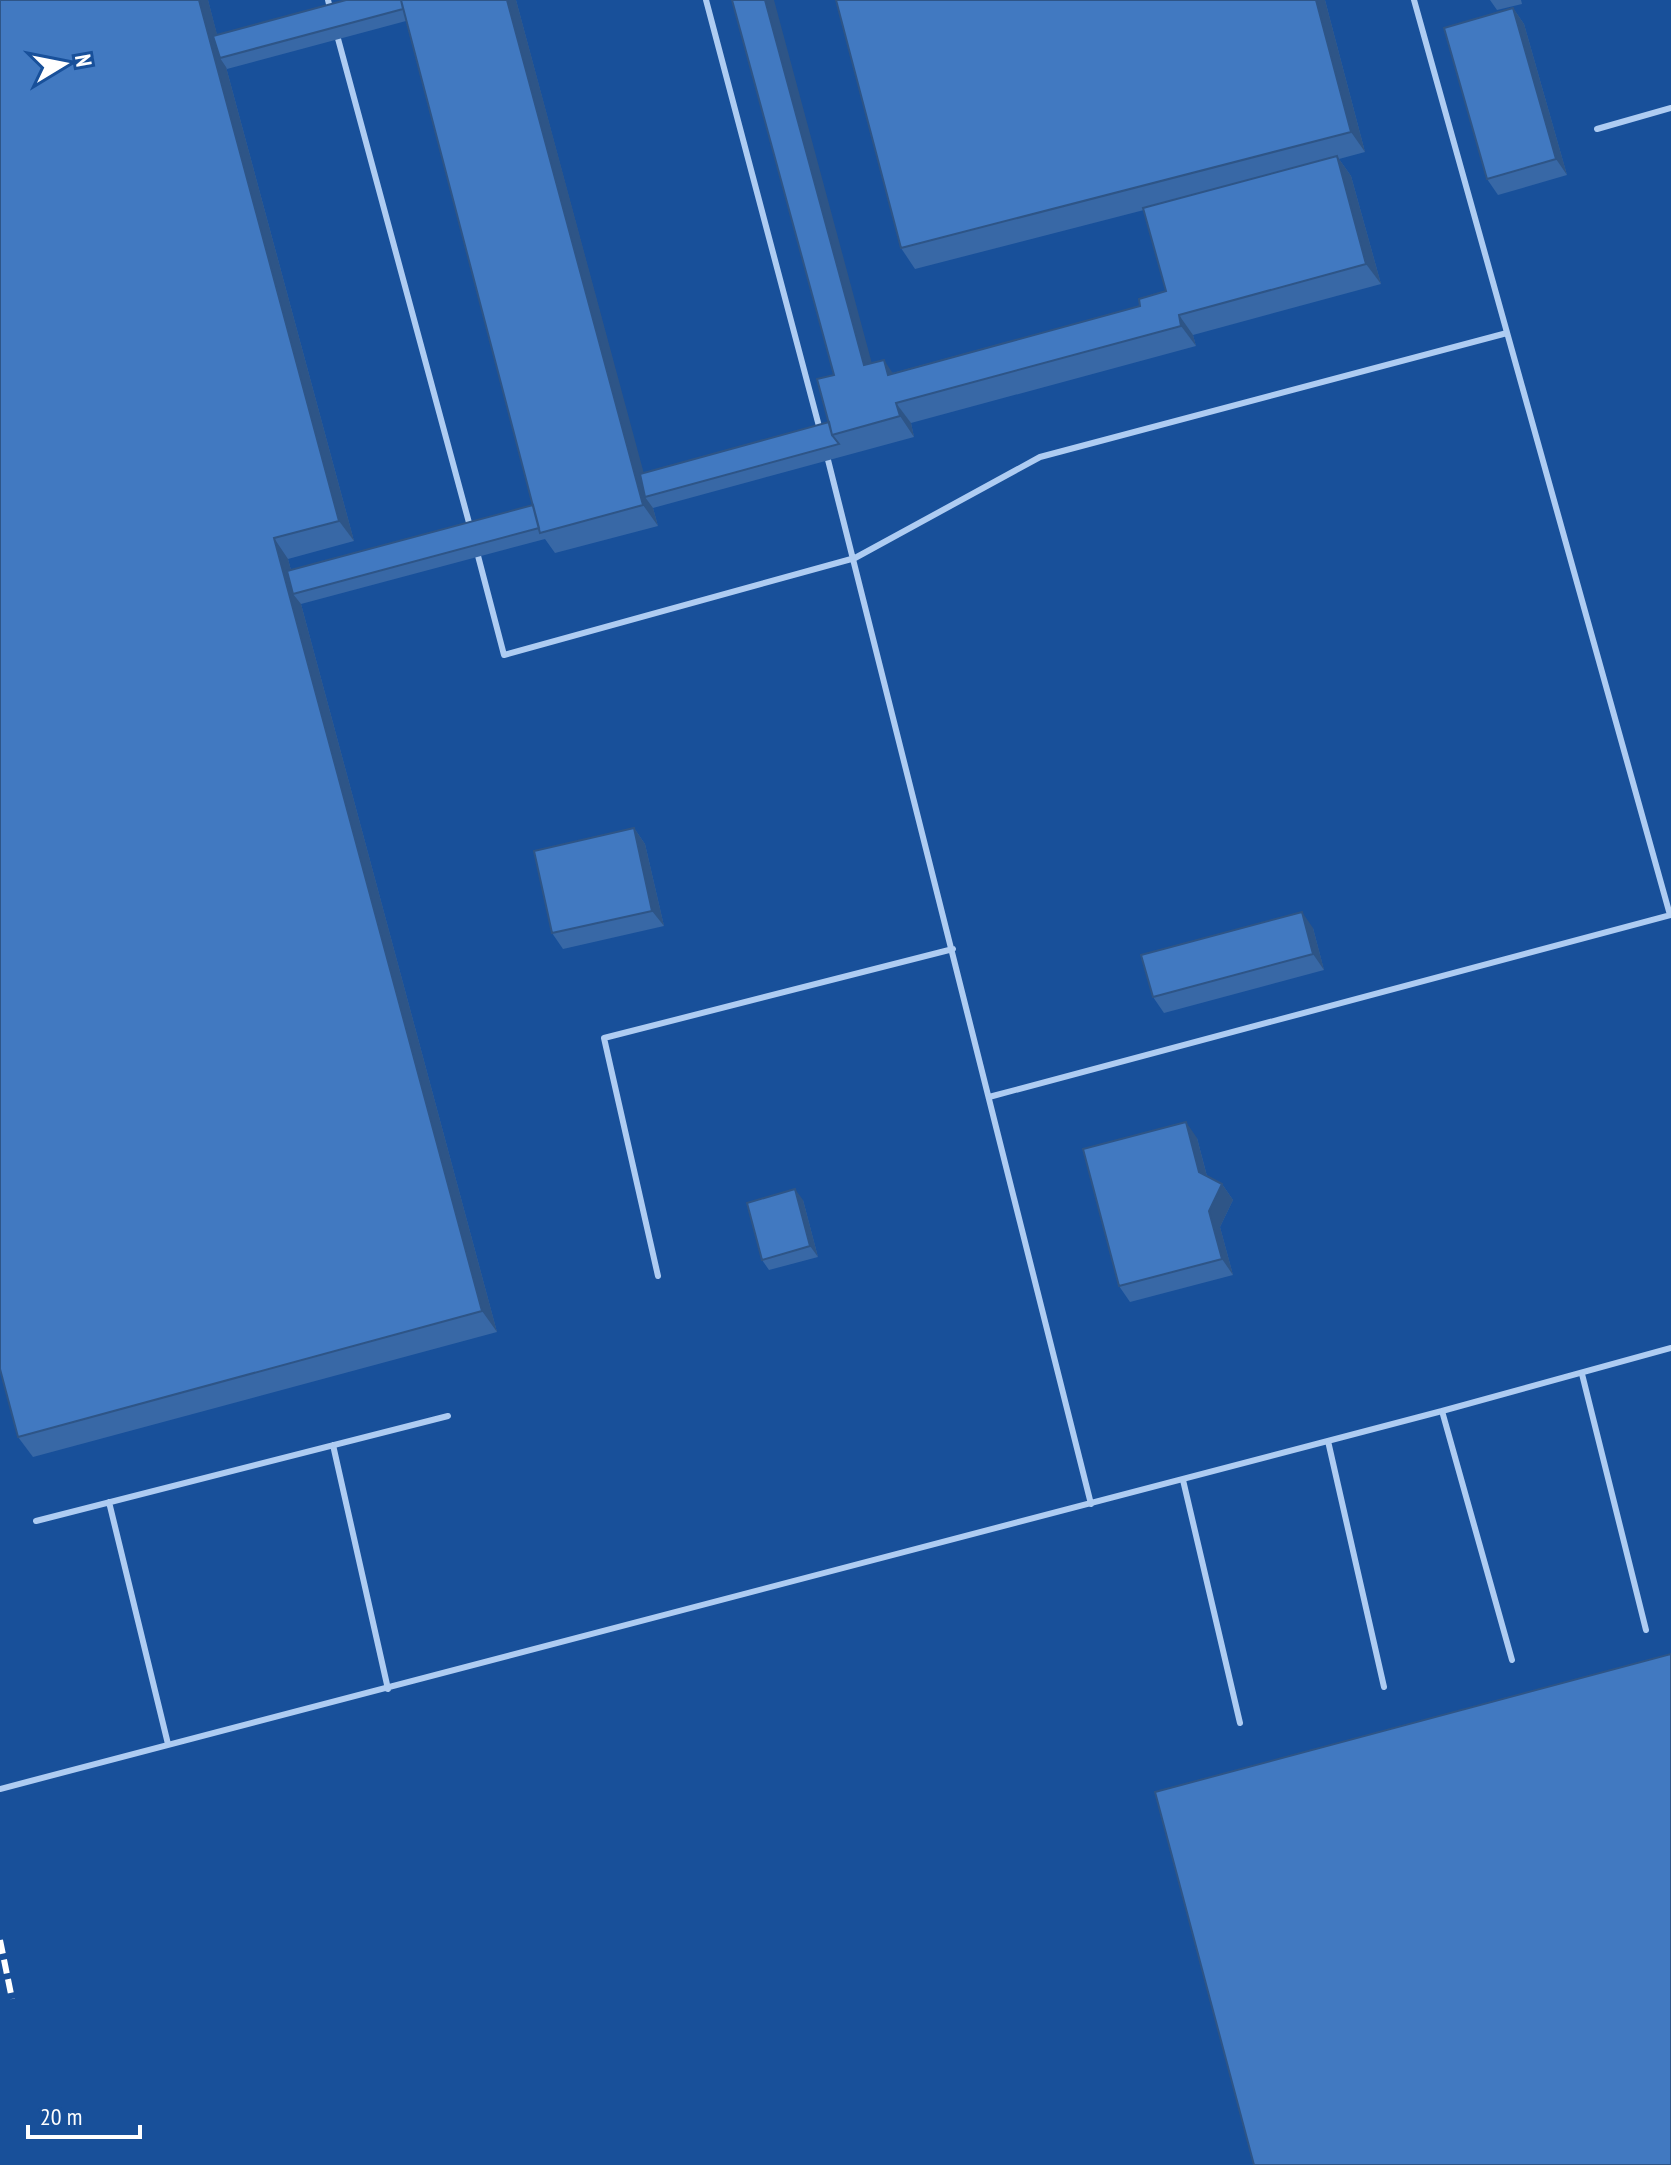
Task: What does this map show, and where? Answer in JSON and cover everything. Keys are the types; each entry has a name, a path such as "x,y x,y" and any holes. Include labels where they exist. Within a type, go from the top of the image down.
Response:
{"lane":[{"path":"328,0 332,15"},
{"path":"706,0 855,558 1091,1504"},
{"path":"989,1097 1670,915 1414,0"},
{"path":"336,30 472,533"},
{"path":"1597,129 1671,108"},
{"path":"476,549 504,655 855,558 1040,457 1507,333"},
{"path":"658,1276 604,1038 953,949"},
{"path":"0,1789 1183,1480 1671,1348"},
{"path":"1582,1374 1646,1630"},
{"path":"1442,1411 1512,1660"},
{"path":"36,1521 448,1416"},
{"path":"1328,1441 1384,1687"},
{"path":"333,1445 388,1689"},
{"path":"1183,1480 1240,1723"},
{"path":"109,1502 168,1744"}],"building":[{"path":"0,0 199,0 339,521 274,538 482,1311 18,1437 0,1369"},
{"path":"346,0 401,0 403,9 220,58 213,36"},
{"path":"401,0 507,0 643,505 540,533"},
{"path":"732,0 765,0 864,365 884,360 888,375 1140,306 1139,299 1166,291 1143,208 1337,156 1366,264 1179,315 1181,326 896,403 900,416 832,435 817,379 834,375"},
{"path":"836,0 1316,0 1351,132 901,248"},
{"path":"1513,8 1556,159 1487,179 1444,28"},
{"path":"829,422 832,435 839,444 645,497 640,474"},
{"path":"533,505 539,528 293,594 287,571"},
{"path":"634,828 652,911 552,933 534,851"},
{"path":"1302,912 1313,954 1153,997 1141,955"},
{"path":"1186,1122 1199,1172 1222,1184 1209,1211 1222,1259 1119,1286 1083,1149"},
{"path":"795,1189 810,1246 762,1260 747,1203"},
{"path":"1671,1654 1671,2165 1254,2165 1155,1792"}],"railway":[{"path":"0,1940 12,1999"}]}
